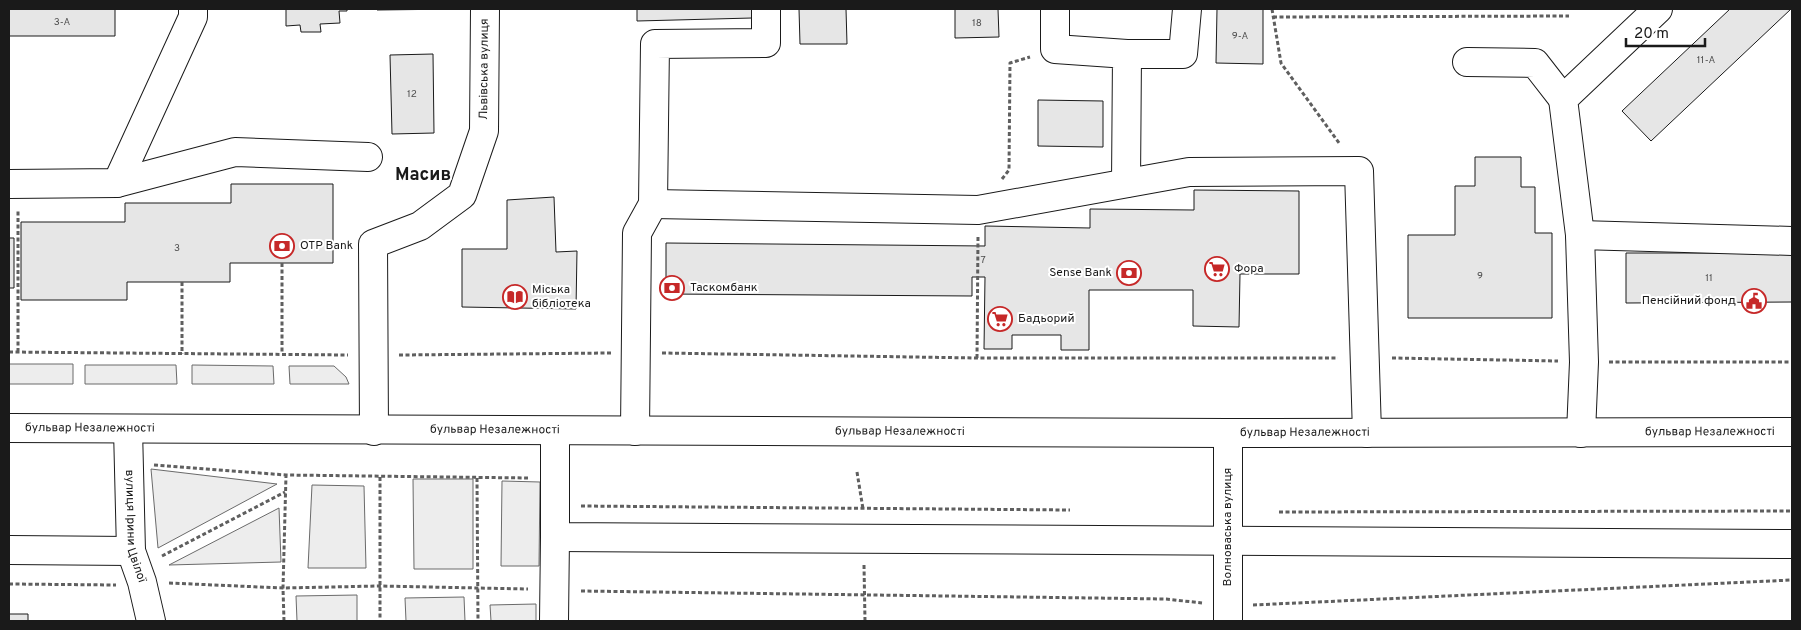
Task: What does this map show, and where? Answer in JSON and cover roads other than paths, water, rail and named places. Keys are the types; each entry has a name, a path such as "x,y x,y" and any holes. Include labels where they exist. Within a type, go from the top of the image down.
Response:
{"main road":[{"name":"Львівська вулиця","path":"374,431 373,244 420,226 462,195 484,131 485,9"},
{"path":"635,431 637,233 653,204 656,44 766,43 766,9"},
{"path":"1055,9 1055,49 1127,54 1183,54 1187,9"},
{"path":"1563,98 1658,9"},
{"path":"117,183 193,13"},
{"path":"1126,183 1127,54"},
{"path":"1467,62 1535,63 1563,98 1580,235 1584,362 1582,433"},
{"path":"13,184 117,183 235,152 368,157"},
{"path":"653,204 978,210 1189,172 1359,171 1367,433"},
{"path":"1580,235 1792,241"},
{"name":"бульвар Незалежності","path":"9,428 1228,434 1792,432"},
{"name":"вулиця Ірини Цвілої","path":"128,429 137,568 151,621"},
{"path":"554,621 556,431"},
{"name":"Волноваська вулиця","path":"1228,434 1228,614"},
{"path":"555,537 1792,544"},
{"path":"9,550 137,568"}],"place":[{"name":"OTP Bank","path":"282,246"},
{"name":"Фора","path":"1217,269"},
{"name":"Sense Bank","path":"1129,273"},
{"name":"Таскомбанк","path":"672,288"},
{"name":"Міська бібліотека","path":"515,297"},
{"name":"Пенсійний фонд","path":"1754,301"},
{"name":"Бадьорий","path":"1000,319"}],"district":[{"name":"Масив","path":"423,175"}]}
